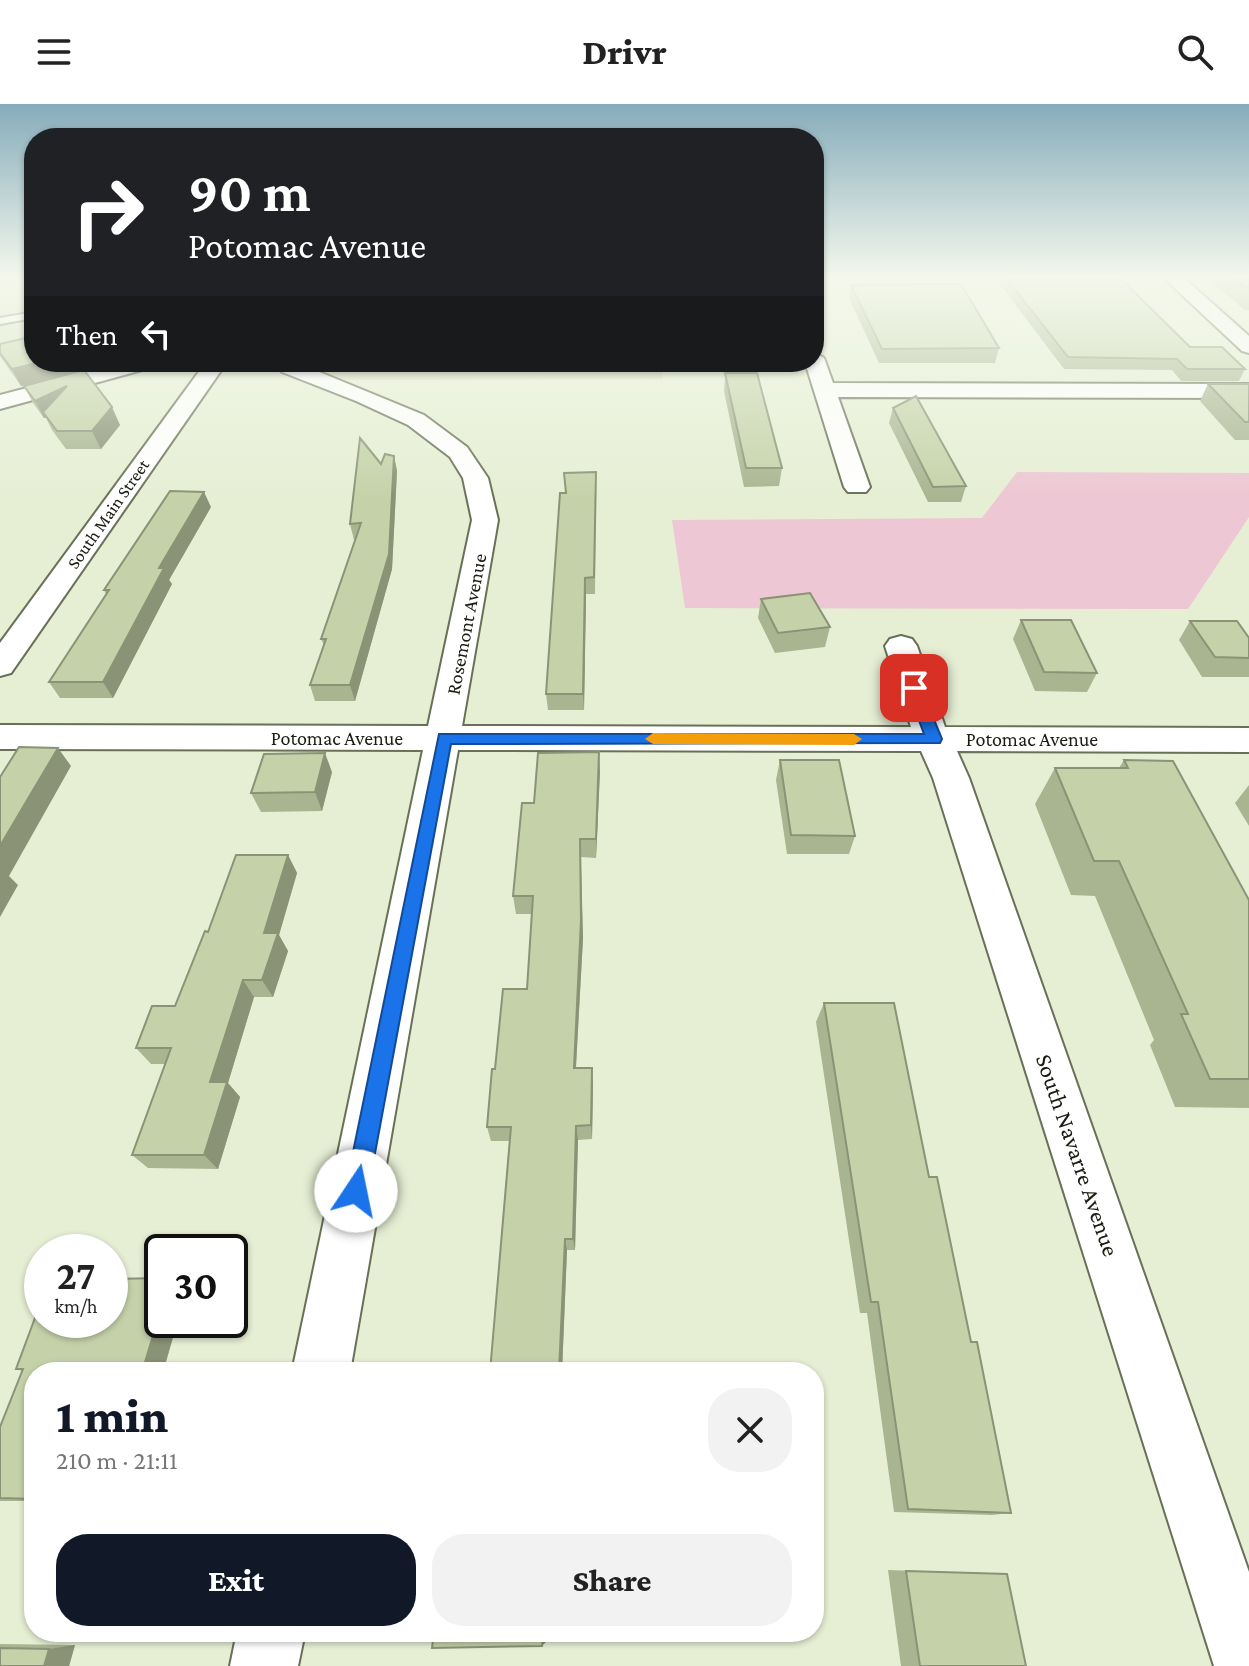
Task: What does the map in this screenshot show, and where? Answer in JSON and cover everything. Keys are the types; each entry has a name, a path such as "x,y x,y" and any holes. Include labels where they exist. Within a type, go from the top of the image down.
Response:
{"street":[{"path":"0,402 112,372"},
{"name":"South Main Street","path":"0,666 210,372"},
{"name":"Rosemont Avenue","path":"298,372 421,424 459,453 473,472 482,495 485,520 323,1362"},
{"path":"819,372 857,487"},
{"path":"825,390 1249,391"},
{"name":"South Navarre Avenue","path":"901,646 920,709 957,793 1248,1666"},
{"name":"Potomac Avenue","path":"0,737 1249,740"},
{"path":"264,1666 269,1642"}],"shaded area":[{"path":"303,372 663,372 663,379 318,380"},
{"path":"1017,472 1249,473 1249,517 1188,609 685,608 672,520 982,518"}],"building":[{"path":"24,352 24,366 12,369 0,353"},
{"path":"1064,352 1227,352 1245,369 1187,369 1177,359 1068,357"},
{"path":"86,372 112,407 92,431 57,431 43,412 67,386 35,401 24,386"},
{"path":"725,373 757,373 782,468 746,468"},
{"path":"1208,384 1249,384 1249,422 1245,422"},
{"path":"916,396 966,486 933,487 893,408"},
{"path":"360,438 381,464 385,454 394,456 389,554 350,685 310,685 326,639 321,639 361,523 350,524"},
{"path":"596,472 594,577 585,578 583,694 546,694 560,493 566,493 564,473"},
{"path":"170,491 204,492 159,568 164,568 103,682 49,682 109,590 104,590"},
{"path":"810,593 830,627 778,633 761,599"},
{"path":"1021,620 1071,620 1097,673 1044,672"},
{"path":"1190,621 1237,621 1249,638 1249,658 1215,657"},
{"path":"19,747 58,748 0,846 0,777"},
{"path":"599,752 596,839 580,839 581,920 574,1068 592,1068 591,1125 576,1126 573,1239 565,1239 559,1362 491,1362 511,1127 487,1127 503,989 527,989 533,896 513,896 522,803 534,803 538,753"},
{"path":"325,753 315,792 251,793 264,754"},
{"path":"780,760 839,760 855,836 791,835"},
{"path":"1124,760 1173,761 1249,900 1249,1079 1210,1079 1181,1014 1188,1014 1119,861 1094,861 1055,768 1128,768"},
{"path":"236,855 288,855 264,933 278,933 262,980 243,980 210,1082 227,1082 204,1155 132,1155 171,1048 136,1048 152,1006 175,1006 205,931 208,932"},
{"path":"824,1003 894,1003 929,1177 937,1177 971,1342 977,1342 1011,1513 908,1509 878,1302 871,1302"},
{"path":"144,1278 144,1338 152,1338 145,1362 24,1362 24,1499 0,1498 0,1427 23,1369 16,1369 28,1338 128,1338 128,1279"},
{"path":"906,1571 1007,1574 1026,1666 920,1666"},
{"path":"433,1642 542,1642 542,1646 432,1648"},
{"path":"0,1648 49,1649 44,1666 0,1666"}],"slow traffic":[{"path":"653,739 854,739"}],"route":[{"path":"356,1191 444,738 934,739 914,688"}]}
